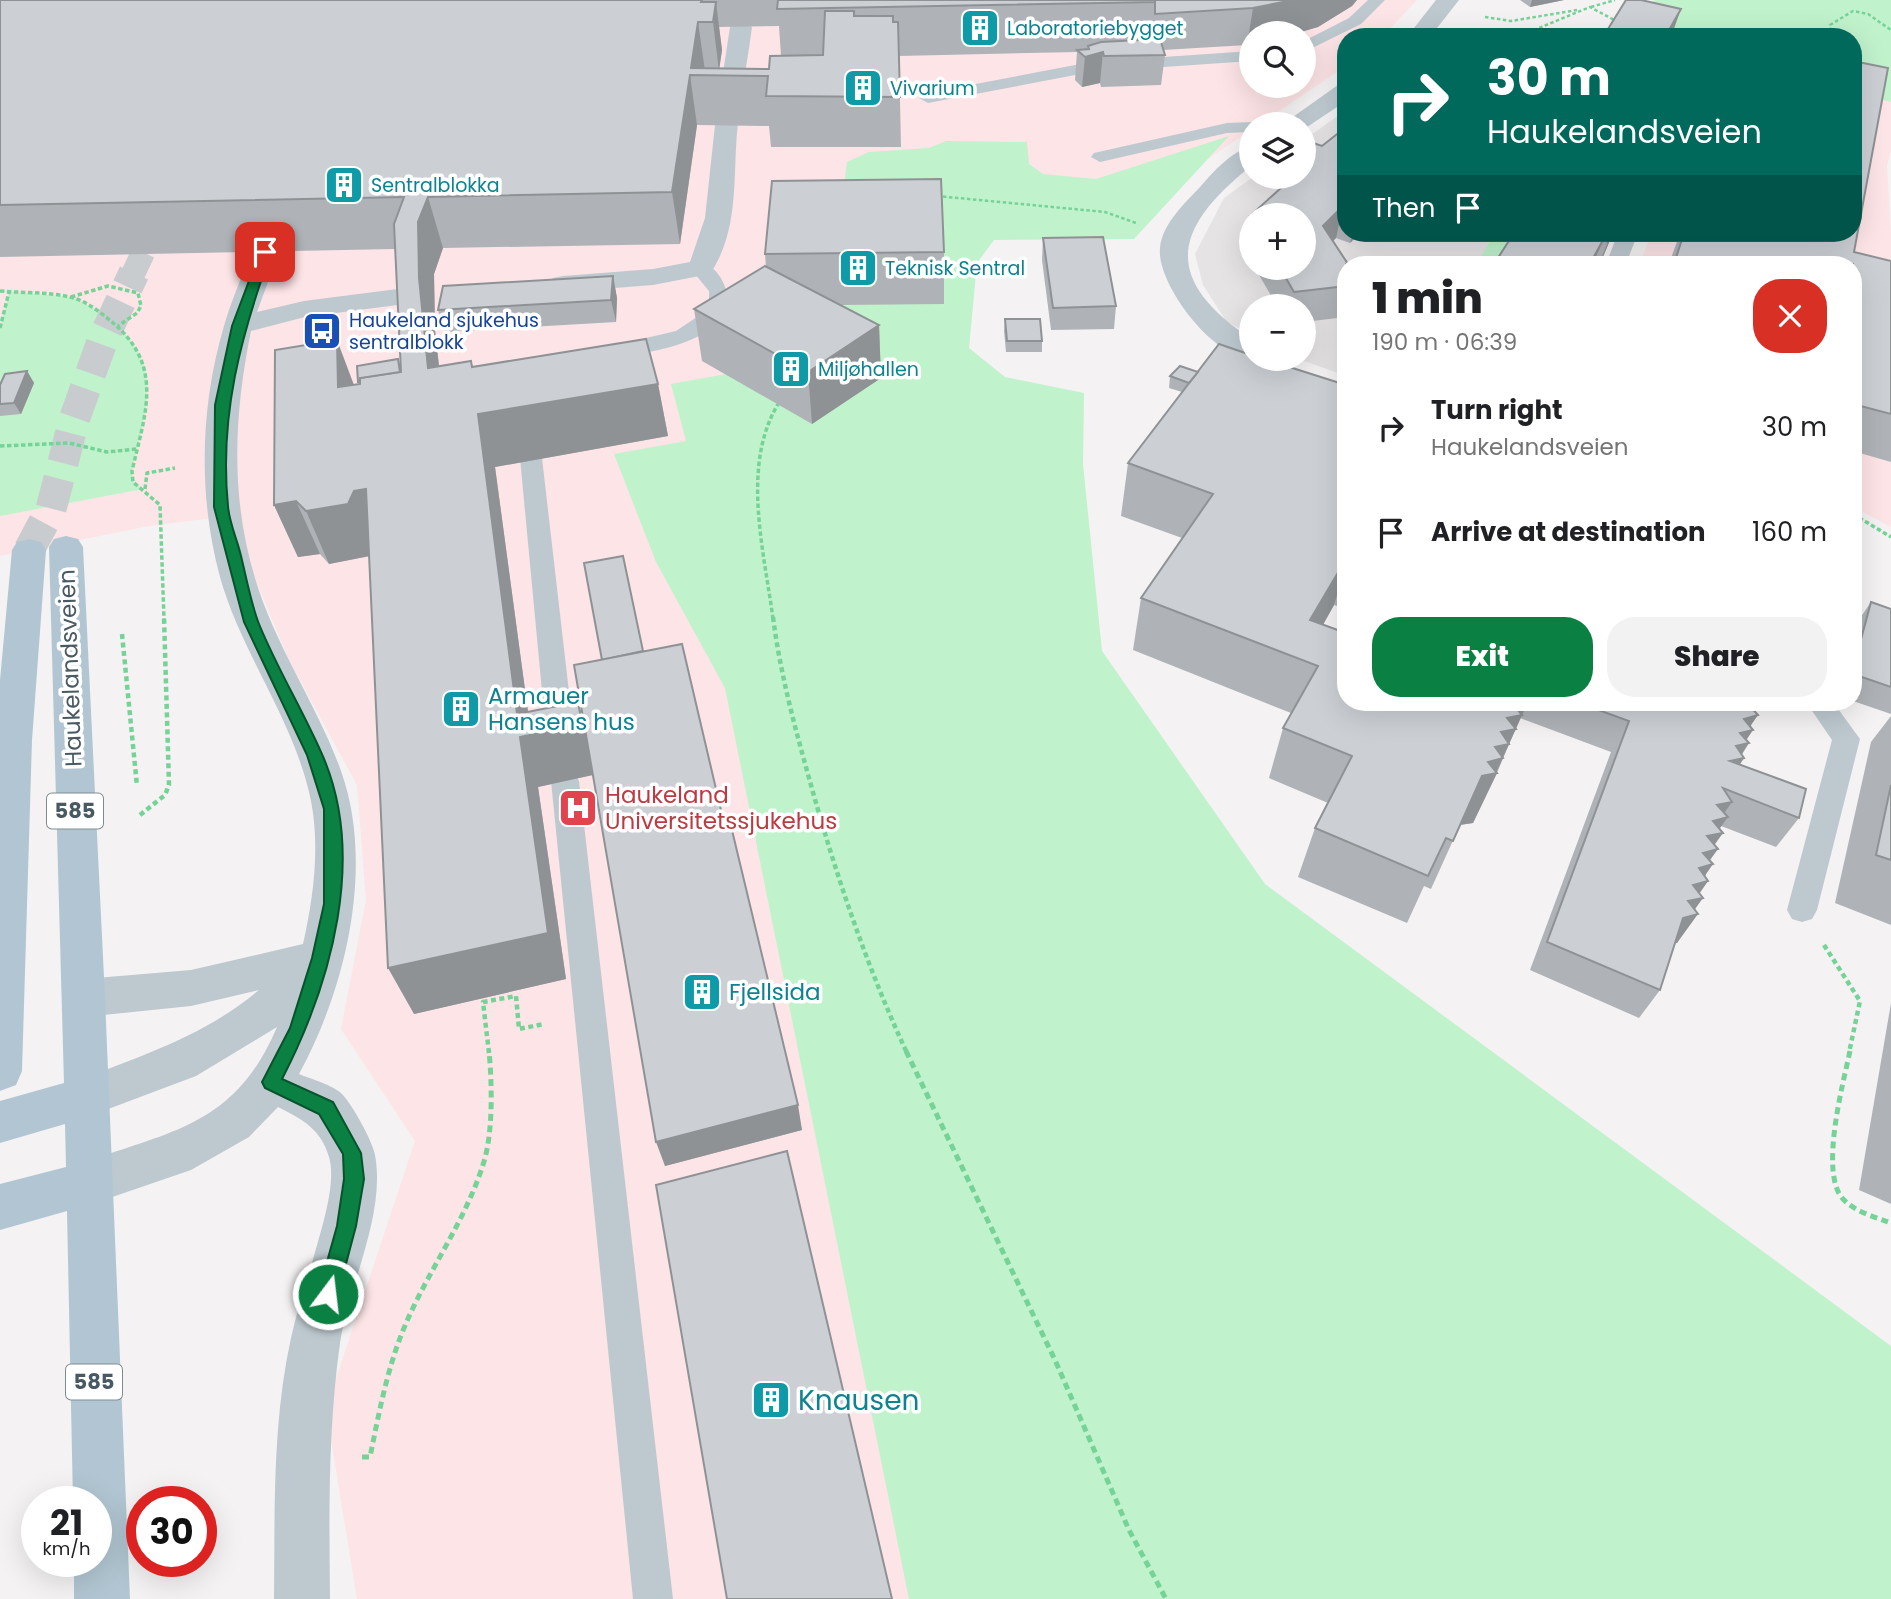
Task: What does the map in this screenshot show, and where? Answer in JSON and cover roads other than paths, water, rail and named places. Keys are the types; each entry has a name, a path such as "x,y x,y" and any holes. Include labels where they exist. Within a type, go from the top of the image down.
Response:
{"main road":[{"name":"Haukelandsveien","path":"0,1071 13,740 47,549 84,998 102,1599"},
{"path":"0,1122 87,1097"},
{"path":"0,1207 89,1183"}],"street":[{"path":"1425,28 1448,0"},
{"path":"544,286 653,277 701,268 712,252 716,231 727,122 742,19"},
{"path":"1314,112 1337,96"},
{"path":"1239,164 1216,184 1189,215 1177,236 1174,263 1195,306 1223,334 1239,344"},
{"path":"89,1183 150,1166 218,1132 250,1108 271,1082 298,1030 320,958 332,904 332,809 315,755 251,622 221,507 221,405 238,326 265,252"},
{"path":"238,326 304,309 413,295"},
{"path":"84,998 191,988 320,958"},
{"path":"87,1097 158,1075 223,1040 276,1004 320,958"},
{"path":"271,1082 326,1108 352,1153 354,1179 346,1226 316,1339 308,1394 302,1464 302,1599"}],"lane":[{"path":"1341,28 1354,21 1377,0"},
{"path":"1316,41 1337,30"},
{"path":"928,98 1091,67 1239,57"},
{"path":"1100,157 1239,128"},
{"path":"595,356 677,339 705,327 719,310 719,290 701,268"},
{"path":"531,458 546,578 564,770 653,1599"},
{"path":"1802,910 1846,739 1825,711"}],"tunnel":[{"path":"133,274 165,206"},
{"path":"29,550 51,509 74,420 103,339 134,273"}],"place":[{"name":"Laboratoriebygget","path":"980,28"},
{"name":"Vivarium","path":"863,88"},
{"name":"Sentralblokka","path":"344,185"},
{"name":"Teknisk Sentral","path":"858,268"},
{"name":"Haukeland sjukehus sentralblokk","path":"322,331"},
{"name":"Miljøhallen","path":"791,369"},
{"name":"Armauer Hansens hus","path":"461,709"},
{"name":"Haukeland Universitetssjukehus","path":"578,808"},
{"name":"Fjellsida","path":"702,992"},
{"name":"Knausen","path":"771,1400"}]}
